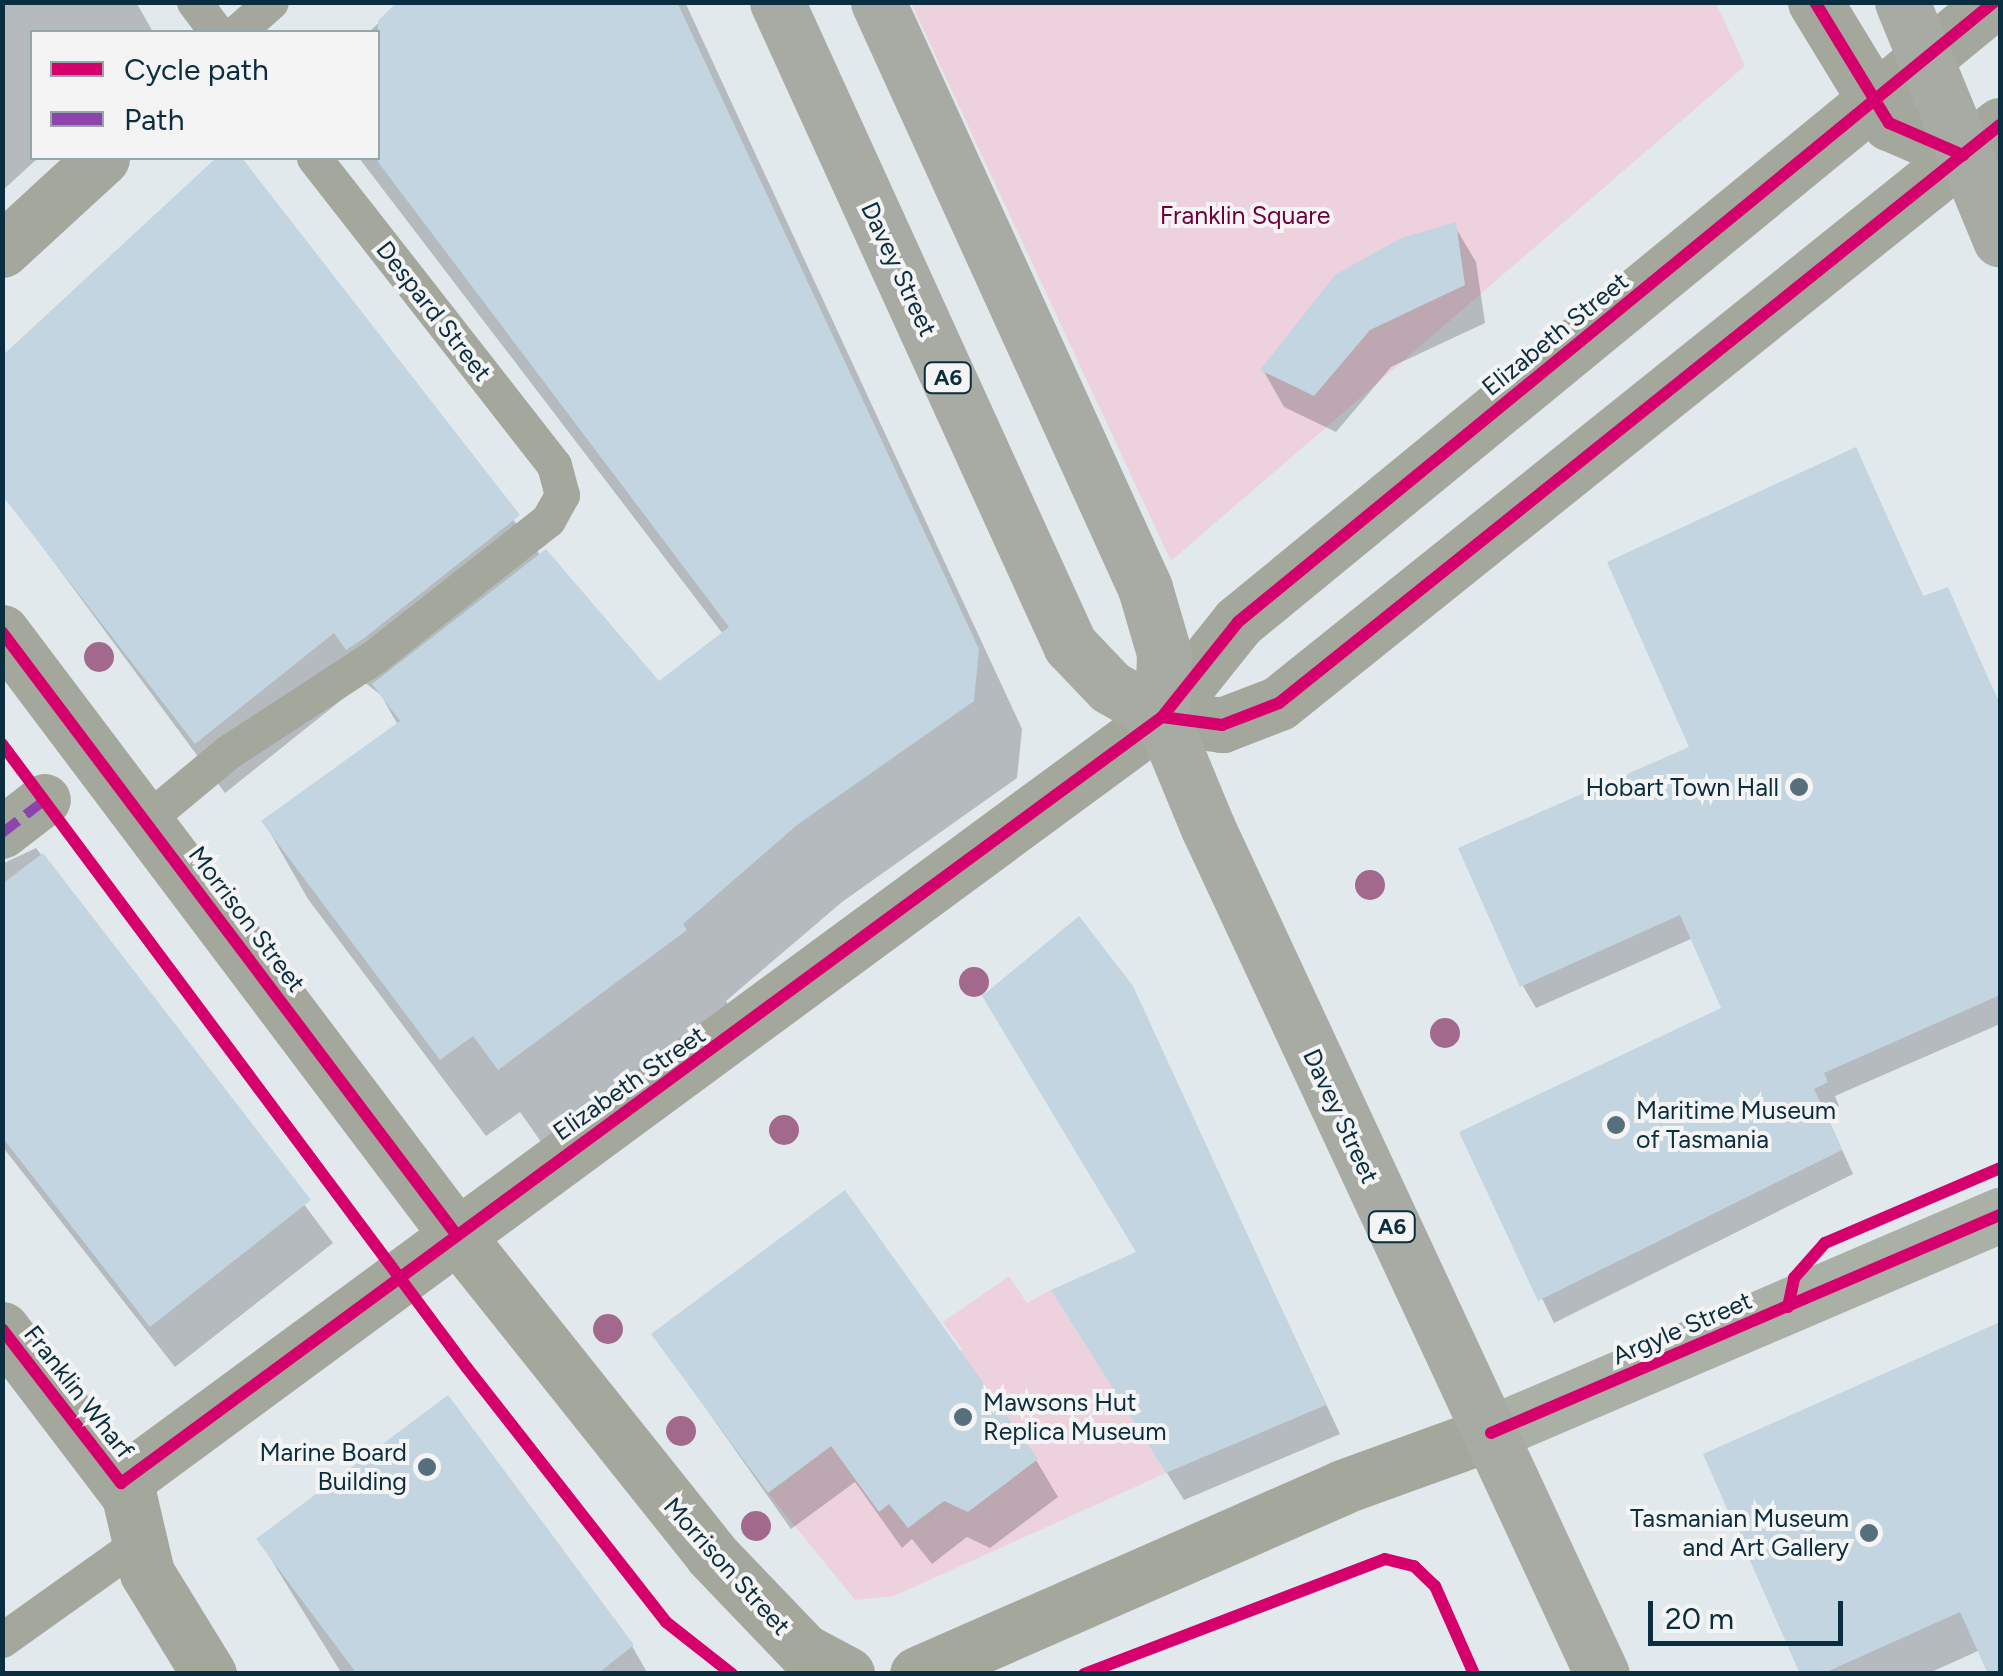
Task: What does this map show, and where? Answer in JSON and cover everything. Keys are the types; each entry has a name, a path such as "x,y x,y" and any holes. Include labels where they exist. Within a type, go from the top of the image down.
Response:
{"highway":[{"name":"Davey Street","path":"778,2 1070,645 1110,687 1162,717"},
{"name":"Davey Street","path":"878,2 1144,588 1164,652 1162,717 1602,1674"},
{"path":"1902,2 1920,62 1982,140 2000,240"}],"main road":[{"name":"Argyle Street","path":"1491,1434 2000,1215"}],"street":[{"path":"1815,2 1872,102 1910,138 1982,140"},
{"name":"Elizabeth Street","path":"121,1483 1162,717 1238,622 1994,2"},
{"path":"1162,717 1222,725 1279,704 1982,140"},
{"path":"2,250 100,160"},
{"name":"Morrison Street","path":"2,632 456,1234 766,1616 847,1674"},
{"path":"2,833 44,800"},
{"name":"Franklin Wharf","path":"2,1329 121,1483 154,1587 208,1674"},
{"name":"Argyle Street","path":"917,1674 1342,1488 1491,1434"}],"lane":[{"path":"194,2 215,30"},
{"path":"240,30 272,2"},
{"name":"Despard Street","path":"145,821 548,520 562,495 554,465 316,160"},
{"path":"2,1640 141,1541"}],"green space":[{"name":"Franklin Square","path":"911,3 1716,3 1745,66 1171,561"},
{"path":"1009,1276 1027,1303 1051,1290 1166,1473 894,1596 855,1600 768,1493 962,1349 943,1322"}],"building":[{"path":"397,2 677,2 979,649 974,701 797,825 683,924 687,930 498,1070 473,1036 440,1060 261,821 400,721 372,684 546,549 659,681 729,627 378,162 378,21"},
{"path":"214,160 244,160 520,515 363,639 346,650 334,633 195,744 2,495 2,356"},
{"path":"1456,222 1465,285 1370,330 1314,396 1260,370 1335,275 1401,238"},
{"name":"Hobart Town Hall","path":"1856,447 1923,596 1948,587 2000,705 2000,995 1824,1073 1828,1082 1814,1089 1842,1150 1538,1301 1459,1132 1721,1008 1680,915 1520,987 1458,848 1689,747 1607,562"},
{"path":"43,853 311,1200 150,1327 2,1137 2,884"},
{"path":"1079,916 1133,986 1326,1405 1166,1473 1051,1290 1136,1252 982,996"},
{"path":"845,1190 1038,1459 968,1512 944,1501 908,1528 889,1504 879,1512 831,1446 768,1493 651,1334"},
{"name":"Tasmanian Museum and Art Gallery","path":"2000,1322 2000,1674 1988,1674 1960,1612 1822,1674 1800,1674 1703,1454"},
{"name":"Marine Board Building","path":"448,1395 634,1645 597,1674 357,1674 256,1539"}],"marked path":[{"path":"2,833 45,800"}],"cycle path":[{"path":"1815,2 1889,123 1963,155"},
{"path":"2,1329 121,1483 1162,717 1238,622 1994,2"},
{"path":"1162,717 1222,725 1279,703 2000,125"},
{"path":"2,632 456,1234"},
{"path":"2,744 467,1368 666,1622 732,1674"},
{"path":"1788,1307 1794,1278 1825,1243 2000,1168"},
{"path":"1491,1433 2000,1215"},
{"path":"1084,1674 1385,1559 1414,1566 1435,1586 1474,1674"}],"place":[{"name":"Hobart Town Hall","path":"1799,787"},
{"name":"Maritime Museum of Tasmania","path":"1616,1125"},
{"name":"Mawsons Hut Replica Museum","path":"963,1417"},
{"name":"Marine Board Building","path":"427,1467"},
{"name":"Tasmanian Museum and Art Gallery","path":"1869,1533"}]}
